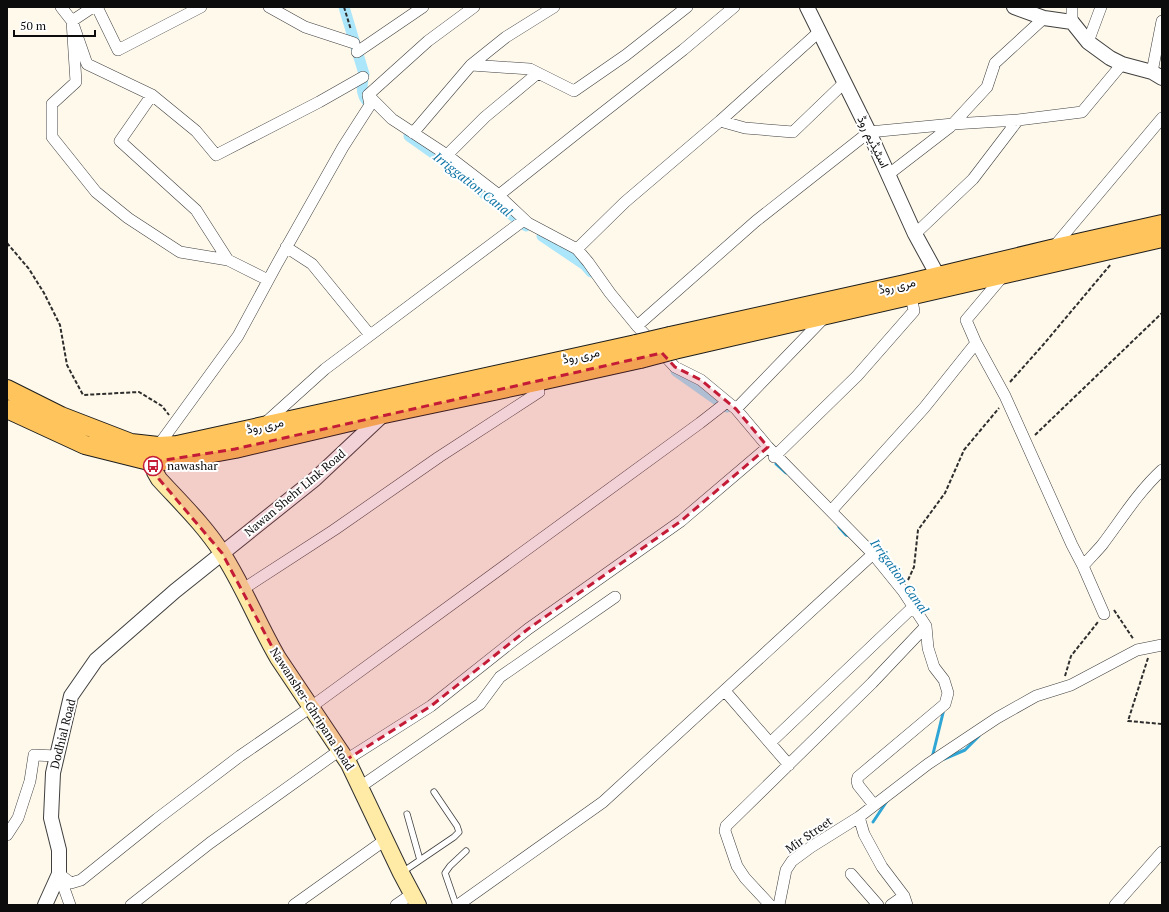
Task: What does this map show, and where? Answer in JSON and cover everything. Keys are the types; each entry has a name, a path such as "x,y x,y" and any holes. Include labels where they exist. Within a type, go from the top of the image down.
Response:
{"main road":[{"name":"مری روڈ","path":"7,389 60,416 124,440 155,454 177,445 261,427 638,351 833,309 911,296 1004,275 1063,251 1162,224"},
{"name":"مری روڈ","path":"833,309 938,276 1063,251 1162,238"},
{"name":"مری روڈ","path":"7,409 85,445 155,454 180,459 235,449 384,414 536,382 638,351"},
{"name":"Nawansher-Ghripana Road","path":"155,454 155,472 159,479 202,527 222,553 243,589 269,643 343,755 415,899"}],"street":[{"path":"61,7 72,21 87,64 152,95 196,131 216,155 319,102 363,77"},
{"path":"72,21 93,7"},
{"path":"97,7 118,50 201,7"},
{"path":"269,7 305,27 356,47 423,7"},
{"path":"368,95 428,42 474,7"},
{"path":"413,133 471,64 506,37 554,7"},
{"path":"471,64 530,69 574,91 626,55 687,7"},
{"path":"499,196 683,50 734,7"},
{"name":"اسٹیڈیم روڈ","path":"807,7 889,174 915,234 938,276"},
{"path":"1014,7 1044,18 1072,22"},
{"path":"1072,7 1072,22 1088,42 1110,58 1122,64 1157,75 1162,21"},
{"path":"1088,42 1101,7"},
{"path":"889,174 953,124 987,87 995,64 1044,18"},
{"path":"72,21 76,82 52,104 52,137 96,192 128,218 180,252 228,260 268,280"},
{"path":"577,249 625,202 720,121 820,31"},
{"path":"637,326 756,220 869,132 953,124 1018,120 1082,112 1122,64"},
{"path":"447,155 485,117 538,73"},
{"path":"720,121 745,128 793,132 844,83"},
{"path":"152,95 120,141 196,210 228,260"},
{"path":"368,95 392,120 447,155 499,196 528,223 577,249 637,326 675,367 701,380 731,405 772,453 873,554 903,591 926,626 928,648 934,667 944,680 948,693 945,704 858,777 858,785 874,805"},
{"path":"155,454 174,423 238,336 286,247 343,147 370,105 368,95"},
{"path":"1063,251 1162,118"},
{"path":"915,234 973,179 1018,120"},
{"path":"261,427 325,369 524,220"},
{"path":"286,247 312,264 370,335"},
{"path":"1004,275 966,320 976,343 1005,395 1104,614"},
{"path":"131,905 210,842 343,755 431,706 528,629 680,521 772,453 857,376 914,311 911,296"},
{"path":"59,874 71,883 81,880 157,818 240,756 311,707 700,424 731,405 833,309"},
{"path":"830,511 924,408 976,343"},
{"path":"243,589 334,530 439,457 539,392 536,382"},
{"name":"Nawan Shehr LInk Road","path":"222,553 315,479 384,414"},
{"path":"1083,566 1131,505 1162,470"},
{"name":"Dodhial Road","path":"45,905 59,874 59,850 50,818 53,773 71,696 96,660 169,596 222,553"},
{"path":"457,905 603,802 873,554"},
{"path":"360,787 480,704 500,677 616,596"},
{"path":"770,743 913,606"},
{"path":"770,905 745,878 737,866 725,831 726,826 872,683 926,626"},
{"name":"Mir Street","path":"779,905 786,870 792,861 858,817 928,764 997,718 1036,696 1071,685 1146,648 1162,645"},
{"path":"725,691 789,765"},
{"path":"7,835 18,818 30,781 34,755 57,756"},
{"path":"858,817 864,834 882,867 905,900 892,905"},
{"path":"294,905 386,840"},
{"path":"1115,905 1162,852"},
{"path":"59,874 70,905"},
{"path":"851,874 878,905"},
{"path":"396,905 415,899"}],"lane":[{"path":"401,873 459,832 457,826 434,792"},
{"path":"407,814 420,860"},
{"path":"457,905 447,882 445,873 450,866 466,851"}],"path":[{"path":"7,243 30,270 44,293 60,325 67,365 83,394 139,392 162,406 174,423"},
{"path":"903,591 914,567 918,530 945,493 964,450 1043,345 1112,264"},
{"path":"1026,444 1162,312"},
{"path":"1061,688 1071,656 1104,614 1113,608 1146,648 1128,721 1162,725"}],"highlighted area":[{"path":"662,353 675,367 701,380 736,409 768,447 681,521 528,629 431,706 346,760 278,658 222,553 159,479 153,462 235,449"}],"waterway":[{"name":"Irriggation Canal","path":"344,7 364,74 362,82 363,94 370,104"},
{"name":"Irriggation Canal","path":"409,136 450,165 526,226"},
{"name":"Irriggation Canal","path":"542,236 585,265 591,272"},
{"name":"Irriggation Canal","path":"676,371 727,407"},
{"name":"Irrigation Canal","path":"776,461 776,464 786,473"},
{"name":"Irrigation Canal","path":"839,527 846,535 850,536"},
{"name":"Irrigation Canal","path":"932,758 944,709"},
{"name":"Irrigation Canal","path":"944,759 965,750 979,736"},
{"name":"Irrigation Canal","path":"873,822 887,801"}],"place":[{"name":"nawashar","path":"153,466"}]}
